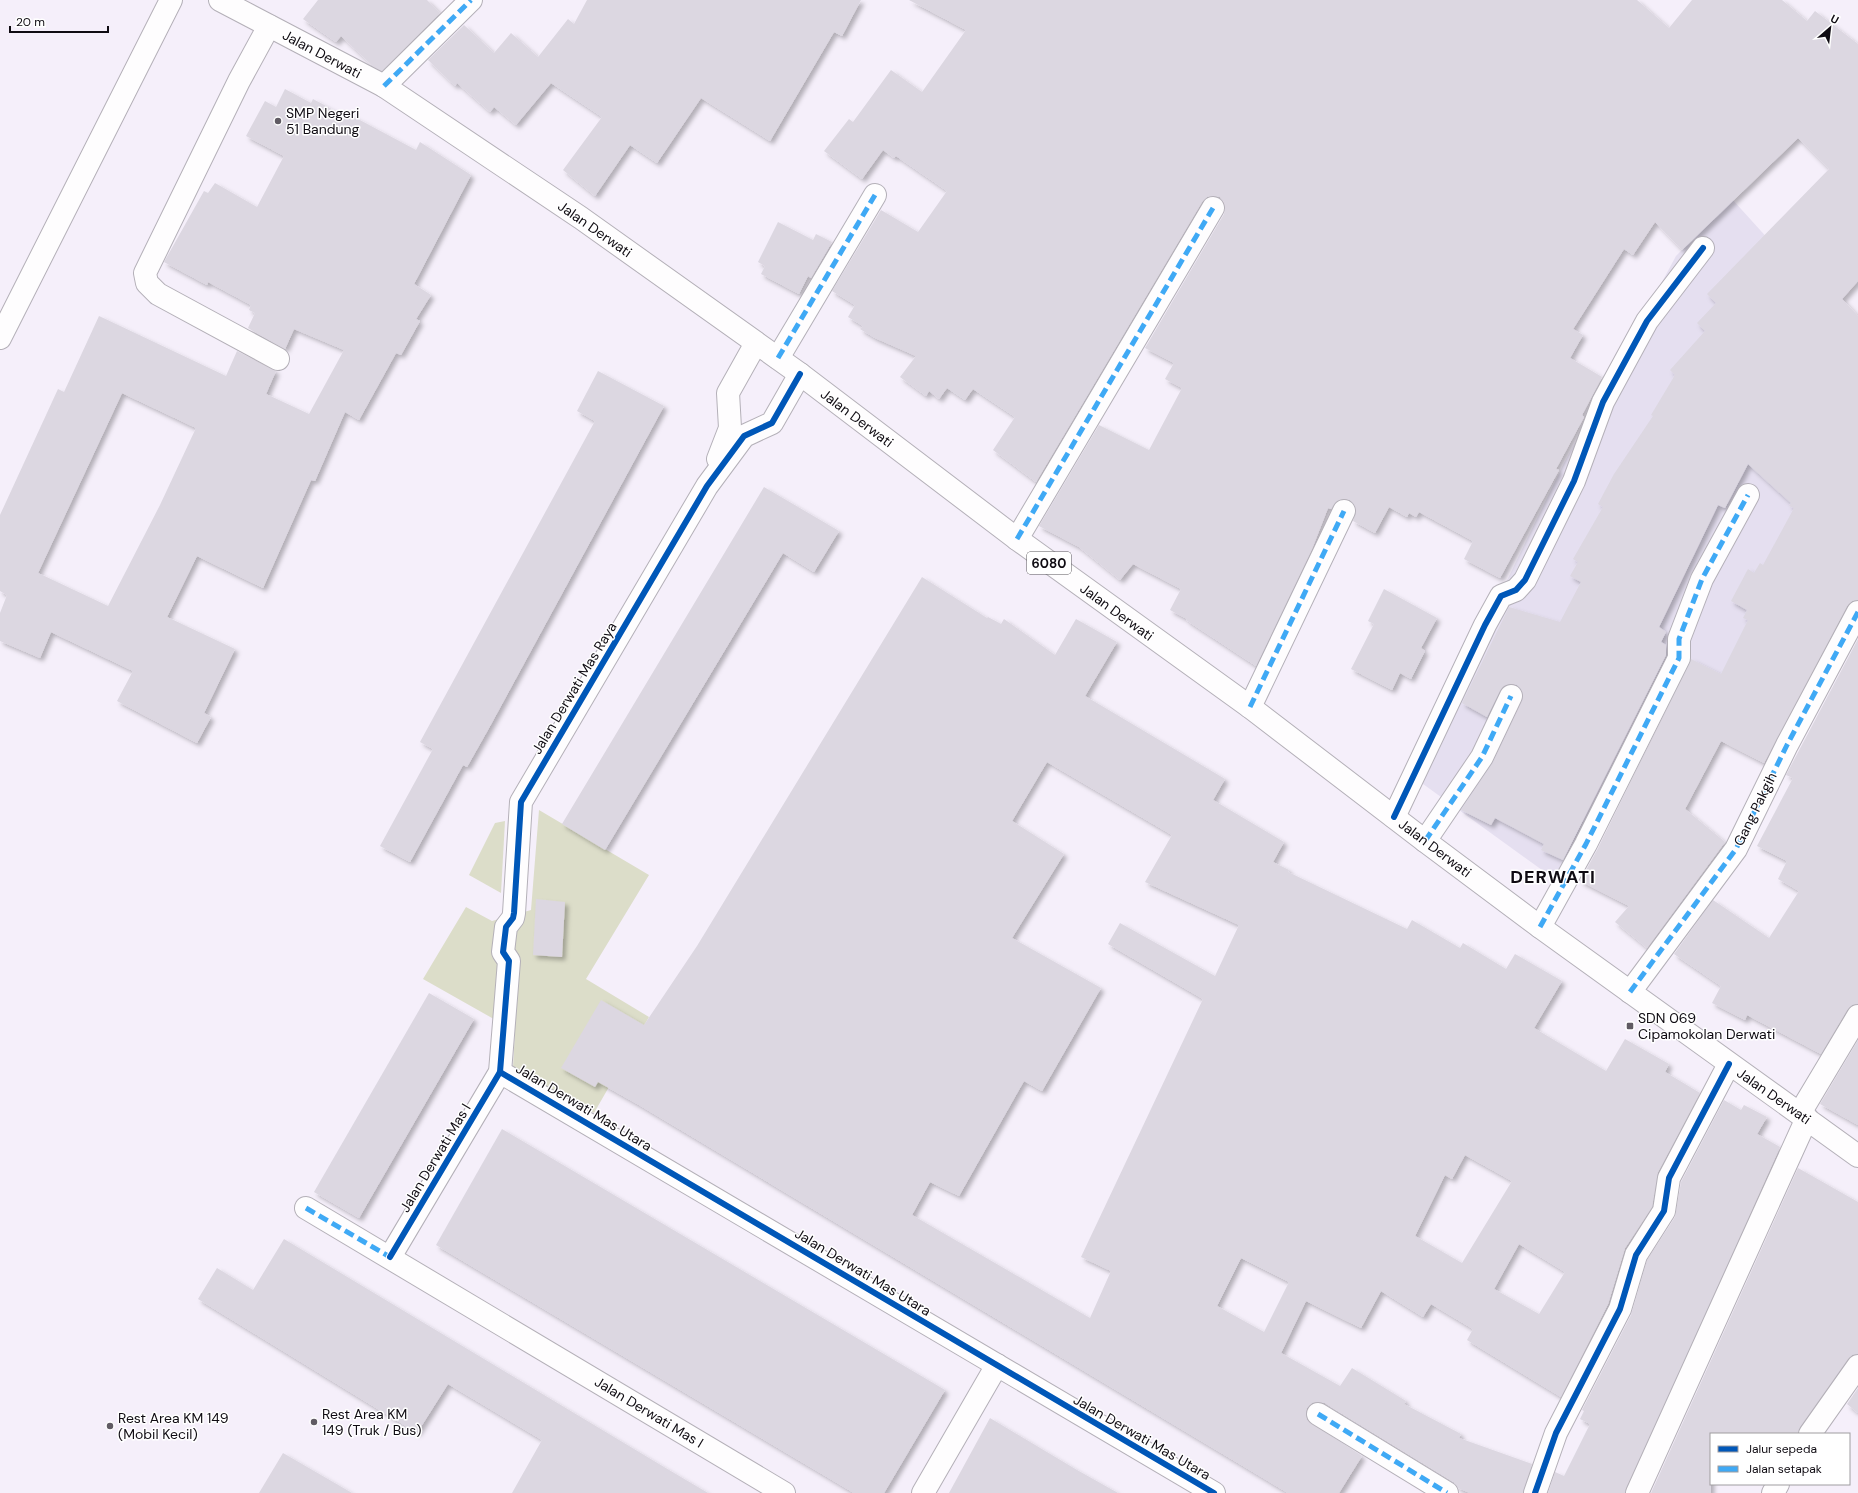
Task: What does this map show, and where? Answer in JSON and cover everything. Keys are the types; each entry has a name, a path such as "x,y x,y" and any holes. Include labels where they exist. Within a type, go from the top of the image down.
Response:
{"street":[{"path":"0,338 171,0"},
{"name":"Jalan Derwati","path":"220,0 384,86 581,218 800,374 1017,540 1250,707 1424,841 1540,927 1858,1156"},
{"path":"384,86 471,0"},
{"path":"269,26 239,80 145,273 147,283 158,294 278,359"},
{"path":"778,358 875,196"},
{"path":"1017,540 1213,208"},
{"path":"1394,817 1485,624 1501,596 1516,590 1525,580 1574,481 1603,402 1643,328 1703,248"},
{"path":"707,486 730,428 728,393 756,343"},
{"path":"707,486 744,436 772,423 800,374"},
{"name":"Jalan Derwati Mas Raya","path":"500,1072 509,961 517,954 519,928 513,918 521,802 707,486"},
{"path":"1540,927 1586,844 1679,658 1679,639 1702,579 1748,495"},
{"path":"1250,707 1344,511"},
{"name":"Gang Pakgih","path":"1630,992 1736,849 1787,745 1858,612"},
{"path":"1424,841 1482,757 1511,696"},
{"path":"1637,1493 1803,1116 1858,1016"},
{"path":"1535,1493 1556,1433 1620,1309 1636,1255 1664,1211 1669,1178 1729,1064"},
{"name":"Jalan Derwati Mas I","path":"390,1257 500,1072"},
{"name":"Jalan Derwati Mas Utara","path":"500,1072 1214,1493"},
{"name":"Jalan Derwati Mas I","path":"306,1208 784,1493"},
{"path":"923,1493 997,1366"},
{"path":"1811,1433 1858,1366"},
{"path":"1318,1414 1447,1493"}],"shaded area":[{"path":"1732,199 1858,338 1713,728 1661,695 1560,883 1412,776 1564,463 1676,256"}],"green space":[{"path":"539,810 649,875 586,979 649,1017 594,1113 513,1067 515,1031 423,979 466,907 492,921 531,910"},
{"path":"505,821 501,893 469,875 495,823"}],"building":[{"path":"318,0 427,0 440,13 382,71 374,67 341,36 336,42 303,19"},
{"path":"587,0 861,0 842,36 834,32 770,141 701,98 657,163 630,145 595,196 563,170 602,117 551,83 516,125 494,107 490,112 457,83 455,86 428,60 464,25 494,53 511,33 538,57 568,19 574,24"},
{"path":"909,0 1637,0 1669,28 1692,0 1782,0 1807,21 1815,11 1858,44 1858,281 1842,299 1858,316 1858,600 1852,601 1847,606 1764,763 1721,741 1685,809 1725,842 1647,948 1615,922 1629,906 1580,881 1597,850 1691,659 1721,674 1748,620 1743,618 1747,610 1731,601 1748,569 1754,573 1760,563 1763,565 1794,508 1789,506 1791,503 1748,464 1725,508 1718,505 1659,627 1666,632 1661,642 1666,645 1666,655 1563,860 1541,850 1544,844 1495,818 1491,825 1461,810 1493,762 1522,701 1523,695 1521,689 1517,685 1510,684 1504,686 1487,717 1462,703 1509,607 1560,622 1581,582 1570,576 1578,562 1573,559 1603,507 1598,504 1614,474 1653,416 1651,415 1675,375 1670,370 1705,331 1697,323 1716,303 1707,294 1829,169 1798,138 1682,250 1655,222 1633,255 1624,249 1573,329 1583,335 1570,358 1602,377 1582,415 1584,417 1556,469 1559,470 1500,578 1464,559 1473,541 1419,512 1416,517 1409,513 1407,517 1389,507 1375,533 1353,521 1356,510 1354,504 1350,500 1343,499 1337,501 1331,509 1328,508 1312,549 1256,666 1186,620 1187,619 1170,610 1181,589 1133,564 1120,580 1079,547 1039,526 1099,425 1149,450 1182,388 1165,379 1174,363 1145,348 1224,214 1224,202 1220,197 1207,197 1202,202 1036,482 993,450 1015,417 973,389 965,400 947,388 939,399 929,391 926,396 900,377 916,356 875,338 860,329 863,326 848,317 855,305 832,291 881,210 918,232 947,191 896,156 894,158 883,150 862,179 824,151 849,119 853,122 891,70 922,92 966,30"},
{"path":"285,89 311,103 313,99 339,113 341,110 416,150 420,142 471,175 414,284 431,295 416,319 420,321 401,355 396,353 359,420 345,412 315,481 311,480 263,588 197,556 167,617 235,649 204,713 211,717 197,743 117,701 133,671 51,632 40,658 0,641 0,613 7,595 0,591 0,515 58,389 64,392 99,316 226,376 237,351 276,371 266,394 309,414 344,350 294,329 285,349 248,328 255,313 249,310 251,305 208,282 207,285 164,262 204,191 208,193 215,183 257,207 284,156 246,136 265,101 276,107","holes":["122,393 196,428 160,505 108,606 38,573"]},
{"path":"778,222 813,240 816,234 832,242 811,278 808,276 799,294 761,274 765,266 758,262"},
{"path":"598,371 664,406 489,728 467,767 463,765 410,862 380,846 433,749 420,742 595,421 577,411"},
{"path":"764,487 839,531 814,572 783,553 605,850 562,824"},
{"path":"922,577 987,618 988,617 1001,624 1004,619 1055,655 1076,619 1117,642 1085,696 1225,779 1213,800 1284,842 1273,862 1289,870 1288,872 1407,929 1412,920 1460,948 1463,943 1506,969 1515,954 1562,981 1534,1028 1606,1071 1625,1039 1669,1064 1665,1072 1700,1093 1658,1172 1652,1207 1625,1248 1608,1304 1561,1397 1467,1340 1473,1329 1431,1304 1423,1317 1381,1291 1361,1328 1306,1301 1281,1353 1340,1386 1352,1368 1406,1401 1404,1404 1461,1434 1459,1438 1532,1464 1523,1493 1470,1493 1458,1488 1454,1482 1325,1403 1318,1402 1312,1403 1307,1408 1307,1420 1362,1456 1339,1493 1288,1493 639,1105 598,1082 595,1087 561,1068 601,1000 644,1025 697,946","holes":["1047,762 1172,835 1145,882 1239,925 1215,976 1120,923 1108,944 1203,999 1081,1257 1111,1271 1090,1318 912,1215 930,1182 959,1196 1024,1081 1042,1091 1101,988 1012,938 1064,854 1012,821","1465,1155 1512,1181 1462,1263 1415,1236 1445,1175 1452,1179","1519,1244 1565,1272 1539,1314 1494,1289","1241,1258 1289,1282 1264,1332 1217,1306"]},
{"path":"1384,589 1437,618 1421,648 1425,651 1411,679 1400,673 1392,690 1351,669 1374,624 1368,621"},
{"path":"1858,639 1858,1004 1852,1005 1847,1010 1821,1054 1747,1015 1745,1020 1712,1003 1721,986 1674,954 1713,900 1769,938 1799,891 1778,879 1787,861 1757,846 1793,778 1786,775"},
{"path":"536,899 565,902 562,957 533,955"},
{"path":"429,993 474,1019 359,1218 314,1192"},
{"path":"1858,1040 1858,1125 1820,1104"},
{"path":"1724,1100 1741,1110 1744,1105 1767,1117 1757,1134 1780,1147 1625,1493 1548,1493 1555,1472 1564,1476 1590,1424 1580,1419 1584,1411 1582,1410 1631,1315 1647,1260 1675,1217 1681,1182"},
{"path":"502,1129 945,1390 884,1493 854,1493 436,1245"},
{"path":"1798,1168 1858,1202 1858,1354 1852,1355 1848,1359 1800,1427 1798,1433 1710,1433 1711,1493 1651,1493"},
{"path":"284,1239 708,1493 512,1493 542,1440 448,1384 417,1433 198,1299 217,1268 253,1290"},
{"path":"1858,1388 1858,1413 1847,1404"},
{"path":"990,1418 1077,1470 1118,1493 949,1493"},
{"path":"283,1453 352,1493 259,1493"}],"marked path":[{"path":"384,86 471,0"},
{"path":"778,358 875,195"},
{"path":"1017,539 1213,208"},
{"path":"1540,927 1586,844 1679,658 1679,639 1702,579 1748,495"},
{"path":"1250,707 1344,511"},
{"path":"1630,992 1736,849 1787,745 1858,612"},
{"path":"1425,841 1482,757 1511,696"},
{"path":"306,1208 390,1257"},
{"path":"1318,1414 1447,1493"}],"cycle path":[{"path":"1394,817 1485,625 1501,596 1516,590 1525,580 1574,481 1603,402 1647,321 1703,248"},
{"path":"390,1257 500,1072 509,961 503,952 506,927 513,918 514,913 521,802 707,486 744,436 772,423 800,374"},
{"path":"1535,1493 1556,1433 1620,1309 1636,1255 1664,1211 1669,1178 1729,1064"},
{"path":"500,1072 1214,1493"}],"place":[{"name":"SMP Negeri 51 Bandung","path":"278,121"},
{"name":"SDN 069 Cipamokolan Derwati","path":"1630,1026"},
{"name":"Rest Area KM 149 (Truk / Bus)","path":"314,1422"},
{"name":"Rest Area KM 149 (Mobil Kecil)","path":"110,1426"}],"district":[{"name":"DERWATI","path":"1553,877"}]}
